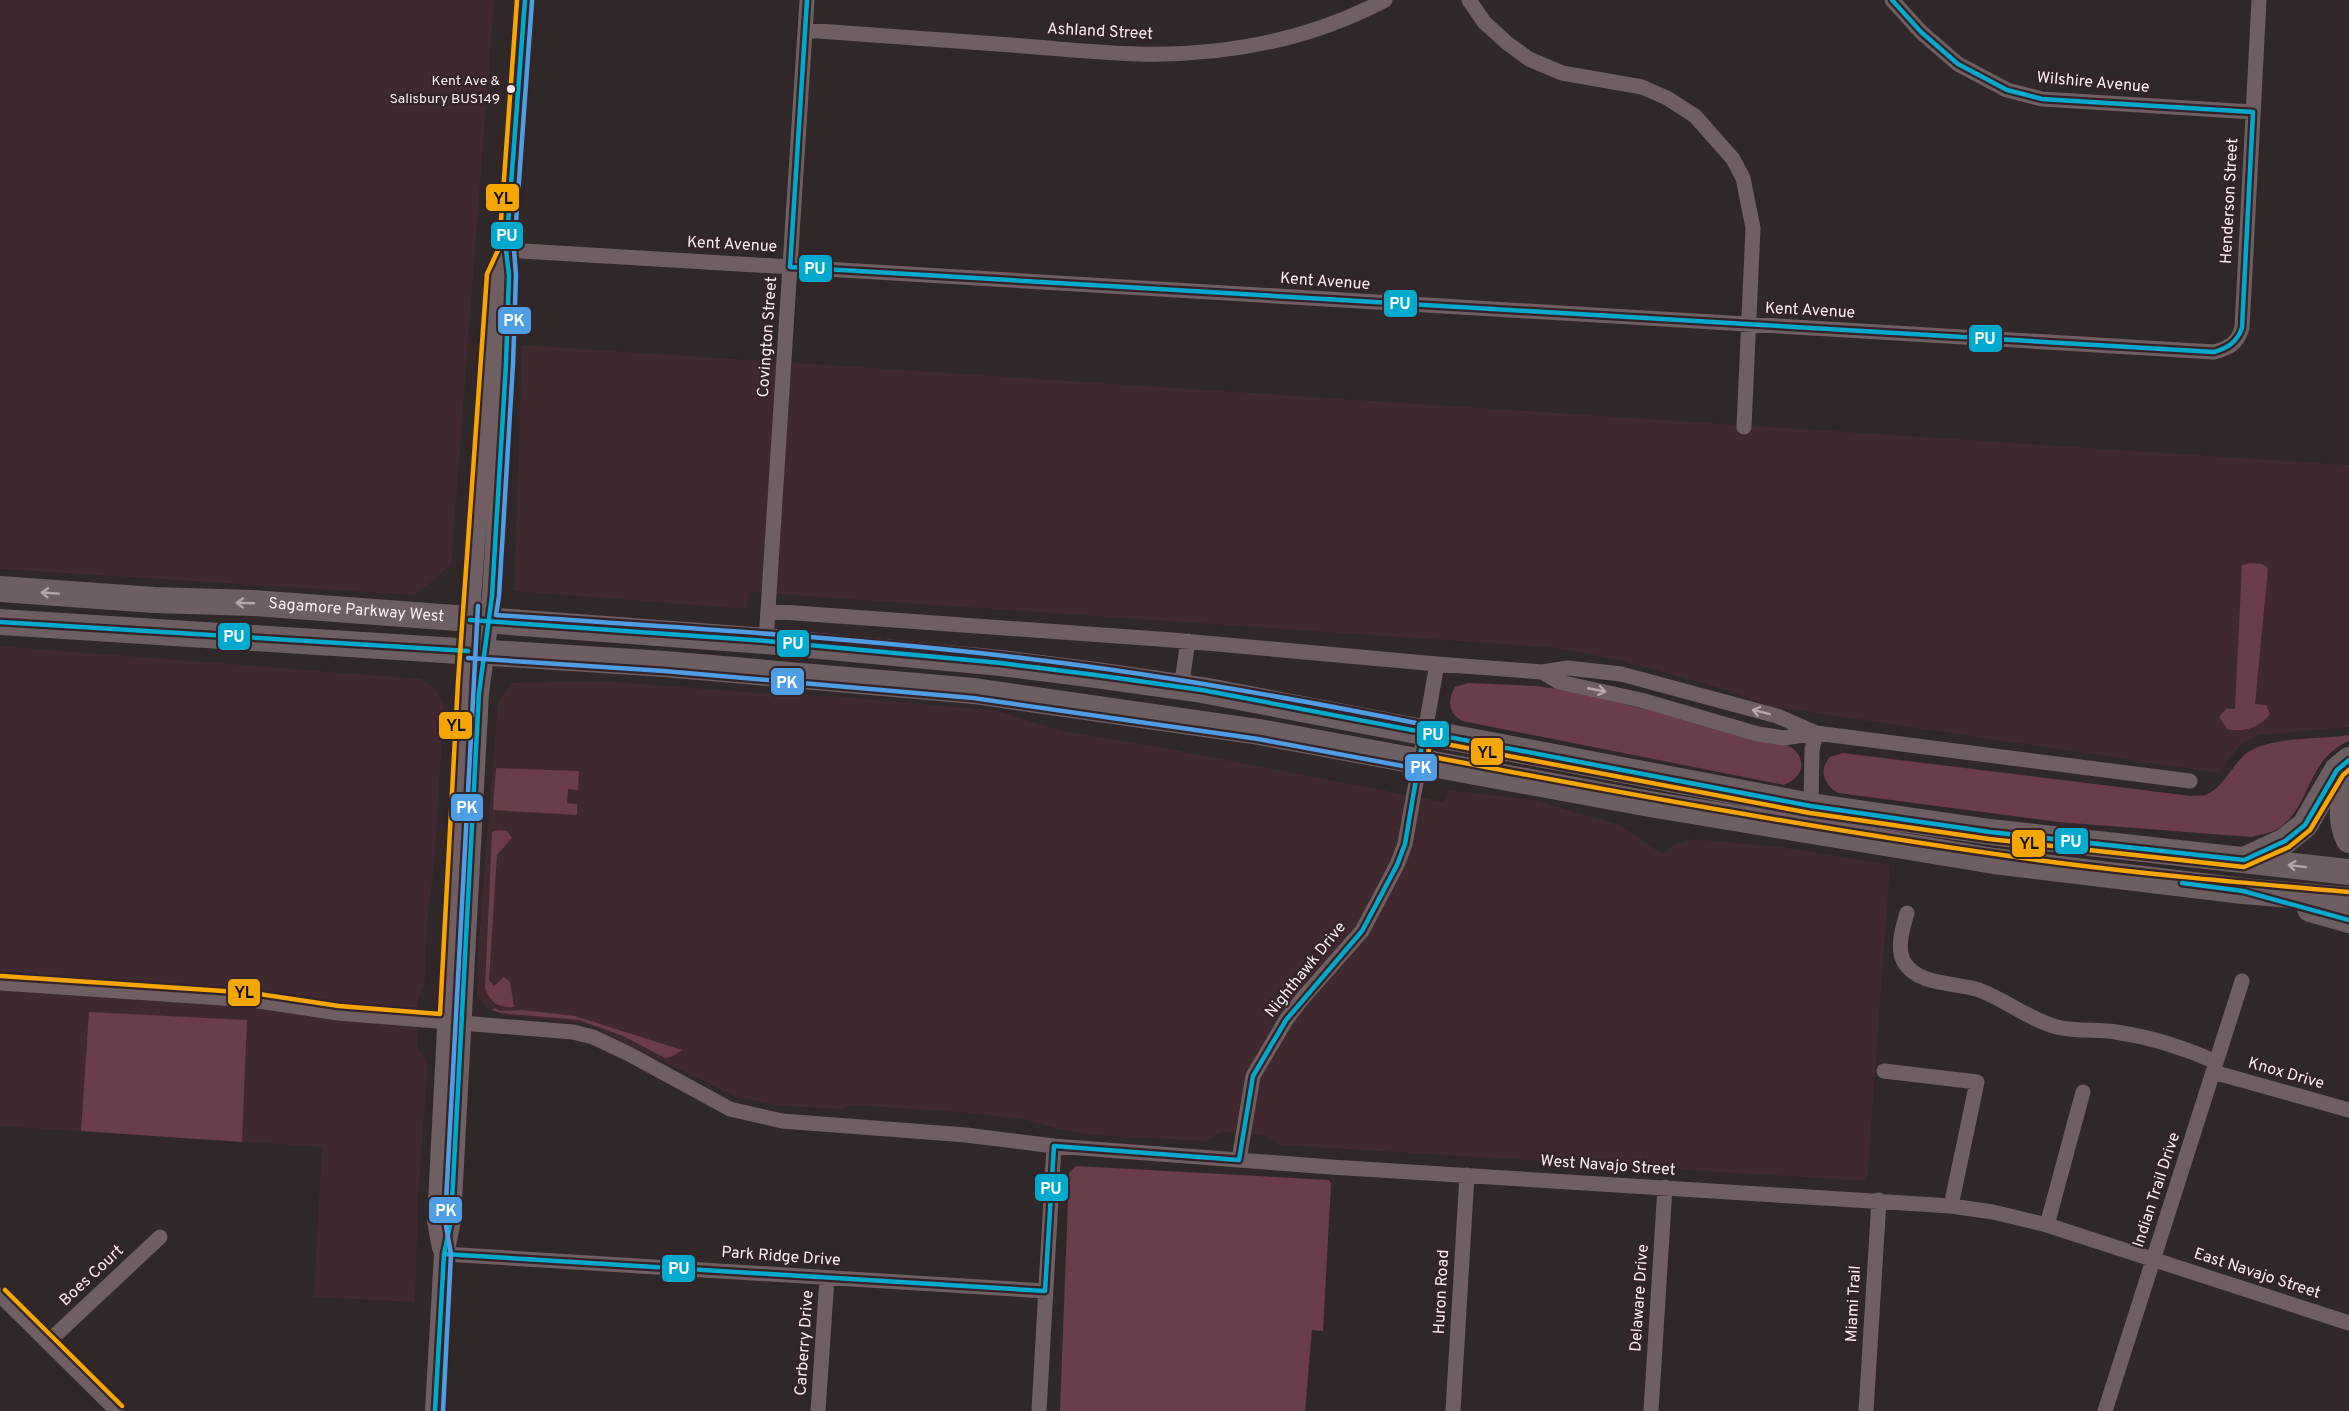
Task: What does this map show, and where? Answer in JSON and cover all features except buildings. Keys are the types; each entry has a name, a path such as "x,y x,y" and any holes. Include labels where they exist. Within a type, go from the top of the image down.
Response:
{"highway":[{"name":"Sagamore Parkway West","path":"0,589 154,600 253,603 766,641 1001,663 1180,688 1811,806 1990,832 2349,873"},
{"name":"Sagamore Parkway West","path":"0,622 665,664 974,691 1259,732 1650,804 1994,861 2243,891 2349,900"},
{"path":"2244,860 2285,841 2305,825 2337,770 2349,760"},
{"path":"2349,786 2341,812 2344,830 2349,840"},
{"path":"2243,891 2349,920"}],"street":[{"path":"435,1411 444,1254 451,1221 454,1022 479,621 494,275 506,250 525,0"},
{"name":"Covington Street","path":"766,641 807,0"},
{"name":"Ashland Street","path":"806,30 1137,54 1215,52 1258,45 1316,30 1385,0"},
{"path":"1469,0 1484,22 1529,59 1562,73 1642,87 1668,98 1695,116 1733,159 1743,178 1753,228 1744,427"},
{"name":"Wilshire Avenue","path":"1892,0 1921,32 1958,64 2007,90 2042,99 2253,112"},
{"name":"Henderson Street","path":"2214,352 2227,348 2238,340 2242,328 2259,0"},
{"name":"Kent Avenue","path":"506,250 2214,352"},
{"path":"768,611 1188,641 1542,672 1568,668 1621,674 1777,716 1816,733"},
{"path":"1180,688 1188,641"},
{"name":"Nighthawk Drive","path":"1239,1160 1253,1076 1297,1006 1362,931 1405,844 1437,664"},
{"path":"1542,672 1560,682 1641,700 1758,734 1784,738 1816,733 2190,781"},
{"path":"1811,806 1812,750 1816,733"},
{"name":"Knox Drive","path":"1907,913 1901,938 1901,952 1904,962 1924,978 1978,990 2057,1027 2129,1034 2195,1053 2215,1067 2349,1110"},
{"name":"Indian Trail Drive","path":"2106,1411 2242,981"},
{"path":"0,983 252,1000 338,1014 454,1022"},
{"name":"West Navajo Street","path":"454,1022 573,1032 593,1037 730,1109 782,1121 1239,1160 1951,1206 1993,1212 2047,1225 2153,1260"},
{"path":"1884,1071 1977,1082 1951,1206"},
{"path":"2047,1225 2083,1092"},
{"path":"1039,1411 1054,1146"},
{"name":"Huron Road","path":"1452,1411 1467,1175"},
{"name":"Delaware Drive","path":"1650,1411 1665,1187"},
{"name":"Miami Trail","path":"1866,1411 1878,1200"},
{"name":"Boes Court","path":"48,1342 160,1237"},
{"name":"Park Ridge Drive","path":"444,1254 1045,1292"},
{"name":"East Navajo Street","path":"2153,1260 2349,1323"},
{"name":"Carberry Drive","path":"818,1411 827,1278"},
{"path":"0,1295 117,1411"}],"shaded area":[{"path":"0,0 494,0 451,565 415,595 0,569"},
{"path":"522,345 2349,465 2349,727 2259,735 2240,745 2219,773 1769,706 1727,690 1623,661 1557,648 749,592 746,609 514,591"},
{"path":"2262,564 2268,568 2255,704 2266,705 2270,714 2256,726 2245,730 2233,730 2227,729 2219,717 2226,709 2235,709 2242,565"},
{"path":"0,646 421,679 436,690 444,706 424,989 418,996 417,1048 428,1062 418,1195 415,1302 314,1297 322,1147 0,1126"},
{"path":"600,681 789,695 833,696 998,711 1062,731 1164,748 1443,802 1449,790 1533,800 1620,825 1662,854 1674,845 1692,839 1780,847 1890,865 1867,1181 1281,1145 1268,1136 1221,1132 1207,1141 1091,1135 1023,1119 959,1112 850,1105 841,1109 784,1106 736,1097 587,1024 503,1015 486,1008 477,994 478,950 498,702 511,683"},
{"path":"1468,683 1537,686 1576,692 1785,744 1797,753 1801,765 1800,771 1792,781 1784,785 1462,721 1454,714 1450,702 1455,687"},
{"path":"2349,735 2349,741 2324,759 2289,819 2276,830 2251,837 2058,822 1838,793 1829,786 1824,777 1826,762 1830,757 1843,753 2191,796 2205,795 2223,782 2248,752 2258,747 2283,741"},
{"path":"496,768 579,771 578,790 568,789 567,803 577,804 577,815 493,810"},
{"path":"507,831 512,838 497,855 489,980 494,986 504,977 510,982 514,1007 496,1004 485,988 492,832"},
{"path":"494,1008 501,1011 522,1010 575,1016 682,1050 665,1058 623,1036 579,1020 501,1013 492,1010"},
{"path":"89,1012 247,1020 242,1142 81,1131"},
{"path":"1076,1166 1329,1180 1331,1183 1323,1331 1312,1330 1305,1411 1060,1411 1069,1173"}],"transit line":[{"name":"YL","path":"1,976 253,993 339,1006 440,1014 458,682 487,274 499,248 517,0"},
{"name":"PU","path":"435,1411 444,1254 451,1221 479,693 492,596 506,364 509,275 506,250 525,0"},
{"name":"PU","path":"807,0 790,267 2214,352 2224,349 2235,341 2242,328 2253,112 2042,99 2007,90 1958,64 1921,32 1892,0"},
{"name":"PK","path":"468,658 664,671 973,698 1258,739 1419,769 1427,764 1431,733 1430,728 1426,725 1376,715 1225,687 1073,664 825,638 496,615 513,364 516,275 514,250 532,1"},
{"name":"PK","path":"443,1411 451,1254 445,1220 478,606"},
{"name":"PU","path":"470,620 766,641 1001,663 1096,675 1202,690 1811,806 1990,832 2244,860 2285,841 2305,825 2337,770 2349,760"},
{"name":"PU","path":"0,622 468,651"},
{"name":"PU","path":"444,1254 1045,1291 1054,1146 1239,1160 1253,1076 1286,1020 1362,931 1397,865 1405,844 1424,732"},
{"name":"YL","path":"2349,770 2343,775 2310,830 2289,847 2244,867 1989,839 1810,813 1430,741 1428,756 1732,812 1961,849 2115,870 2349,892"},
{"name":"PU","path":"2182,883 2243,891 2349,920"},
{"name":"YL","path":"5,1290 122,1406"}],"place":[{"name":"Kent Ave & Salisbury BUS149","path":"511,89"}]}
